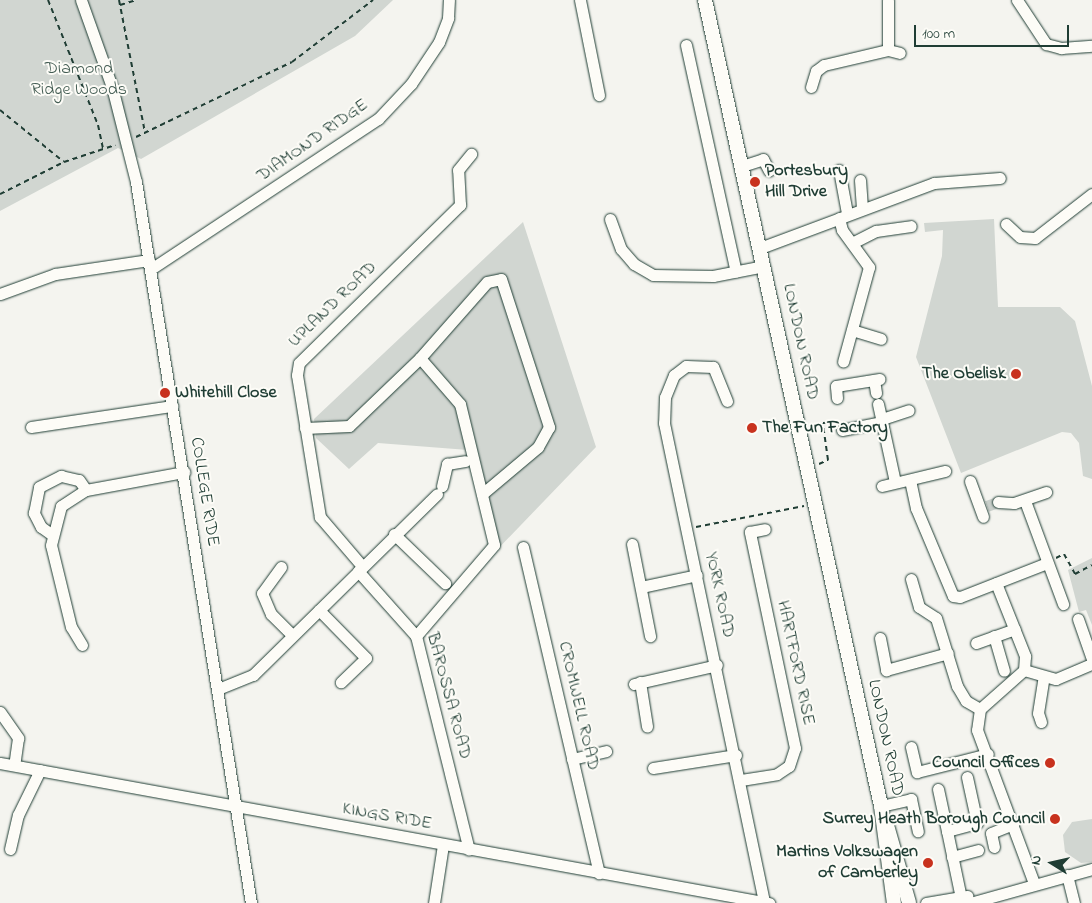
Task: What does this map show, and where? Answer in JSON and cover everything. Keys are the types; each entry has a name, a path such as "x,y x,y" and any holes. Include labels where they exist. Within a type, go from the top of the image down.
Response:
{"main road":[{"name":"LONDON ROAD","path":"705,0 881,808 894,903"},
{"name":"LONDON ROAD","path":"881,808 909,903"}],"street":[{"name":"COLLEGE RIDE","path":"81,0 126,141 136,182 184,472 251,903"},
{"name":"DIAMOND RIDGE","path":"0,294 55,274 150,265 162,266 378,119 411,84 439,42 448,18 448,0"},
{"path":"580,0 599,96"},
{"path":"888,0 888,50"},
{"path":"1017,0 1046,44 1061,48 1092,46"},
{"path":"686,45 736,272"},
{"path":"811,87 816,70 824,66 888,50 900,53"},
{"name":"UPLAND ROAD","path":"360,568 320,517 305,428 298,363 460,205 454,173 471,154"},
{"path":"742,166 763,159 769,170"},
{"path":"839,170 843,215 852,243 869,267 843,362"},
{"path":"760,248 843,215 934,183 1000,178"},
{"path":"860,180 862,208"},
{"path":"1006,224 1020,237 1035,238 1092,194"},
{"path":"610,218 621,249 634,264 653,275 713,276 764,266"},
{"path":"852,243 876,231 911,226"},
{"path":"305,428 349,426 420,358 487,282 501,279 549,427 538,447 482,494"},
{"path":"852,330 881,339"},
{"path":"416,636 494,545 460,404 420,358"},
{"name":"YORK ROAD","path":"727,401 719,375 699,364 686,366 674,375 664,397 664,424 767,902"},
{"path":"837,398 836,386 876,380 879,410 895,482"},
{"path":"30,427 172,406"},
{"path":"842,430 879,410 909,410"},
{"path":"218,689 253,675 292,634 319,610 440,490 447,464 466,461"},
{"path":"882,486 945,471"},
{"path":"51,534 61,506 86,490 184,472"},
{"path":"82,645 71,627 51,534 34,513 39,488 62,476 79,480 86,490"},
{"path":"910,480 916,508 948,591 960,598 1047,563"},
{"path":"970,482 987,508 1025,501 1046,492"},
{"path":"1025,501 1063,604"},
{"name":"HARTFORD RISE","path":"741,780 777,774 789,766 795,748 750,532 765,529"},
{"path":"394,534 445,583"},
{"path":"632,544 650,636"},
{"name":"CROMWELL ROAD","path":"523,547 599,873"},
{"path":"281,567 262,593 271,614 292,634"},
{"name":"BAROSSA ROAD","path":"360,568 416,636 469,850"},
{"path":"641,587 697,575"},
{"path":"911,579 920,607 936,618 957,686 966,701 980,709"},
{"path":"996,583 1025,656 1024,670 980,709 977,730 988,754 1034,883"},
{"path":"319,610 366,658 341,682"},
{"path":"1078,619 1092,659"},
{"path":"976,643 1015,629"},
{"path":"994,636 1004,671"},
{"path":"880,638 886,670 948,653"},
{"path":"1024,670 1056,679 1092,664"},
{"path":"648,726 637,683 717,665"},
{"path":"1041,722 1038,713 1044,677"},
{"path":"0,712 18,738 14,765"},
{"path":"911,746 917,772 988,754"},
{"path":"572,759 606,751"},
{"path":"653,768 736,755"},
{"name":"KINGS RIDE","path":"0,763 469,850 767,902"},
{"path":"10,849 18,815 40,770"},
{"path":"947,831 977,822 967,777"},
{"path":"938,789 952,856 964,901"},
{"path":"881,808 911,799 918,831"},
{"path":"994,847 991,833 1012,824"},
{"path":"434,903 444,845"},
{"path":"952,856 978,850"},
{"path":"926,903 964,901 1092,869"},
{"path":"1067,875 1074,903"}],"path":[{"path":"48,0 94,116 103,149"},
{"path":"119,0 128,59 146,132"},
{"path":"120,5 136,0"},
{"path":"0,194 64,162 126,141 146,132 292,62 373,0"},
{"path":"0,110 64,162"},
{"path":"816,465 828,460 822,423 838,423 842,430"},
{"path":"687,528 816,504"},
{"path":"1047,563 1064,554 1075,574 1092,565"}],"green space":[{"name":"Diamond Ridge Woods","path":"0,0 393,0 355,36 141,159 118,148 0,211"},
{"path":"994,219 998,307 1060,307 1075,321 1092,386 1092,479 1083,476 1079,443 1071,433 1062,432 961,473 916,357 942,256 943,230 925,232 924,223"},
{"path":"523,222 596,447 494,553 468,450 378,443 349,469 316,438 314,419"},
{"path":"1092,558 1092,625 1086,610 1079,612 1068,570"},
{"path":"1092,819 1092,862 1081,863 1065,852 1063,835 1072,822"}],"tunnel":[{"path":"987,506 998,502"}],"place":[{"name":"Portesbury Hill Drive","path":"755,182"},
{"name":"The Obelisk","path":"1016,374"},
{"name":"Whitehill Close","path":"165,393"},
{"name":"The Fun Factory","path":"752,428"},
{"name":"Council Offices","path":"1050,763"},
{"name":"Surrey Heath Borough Council","path":"1055,819"},
{"name":"Martins Volkswagen of Camberley","path":"928,863"}]}
